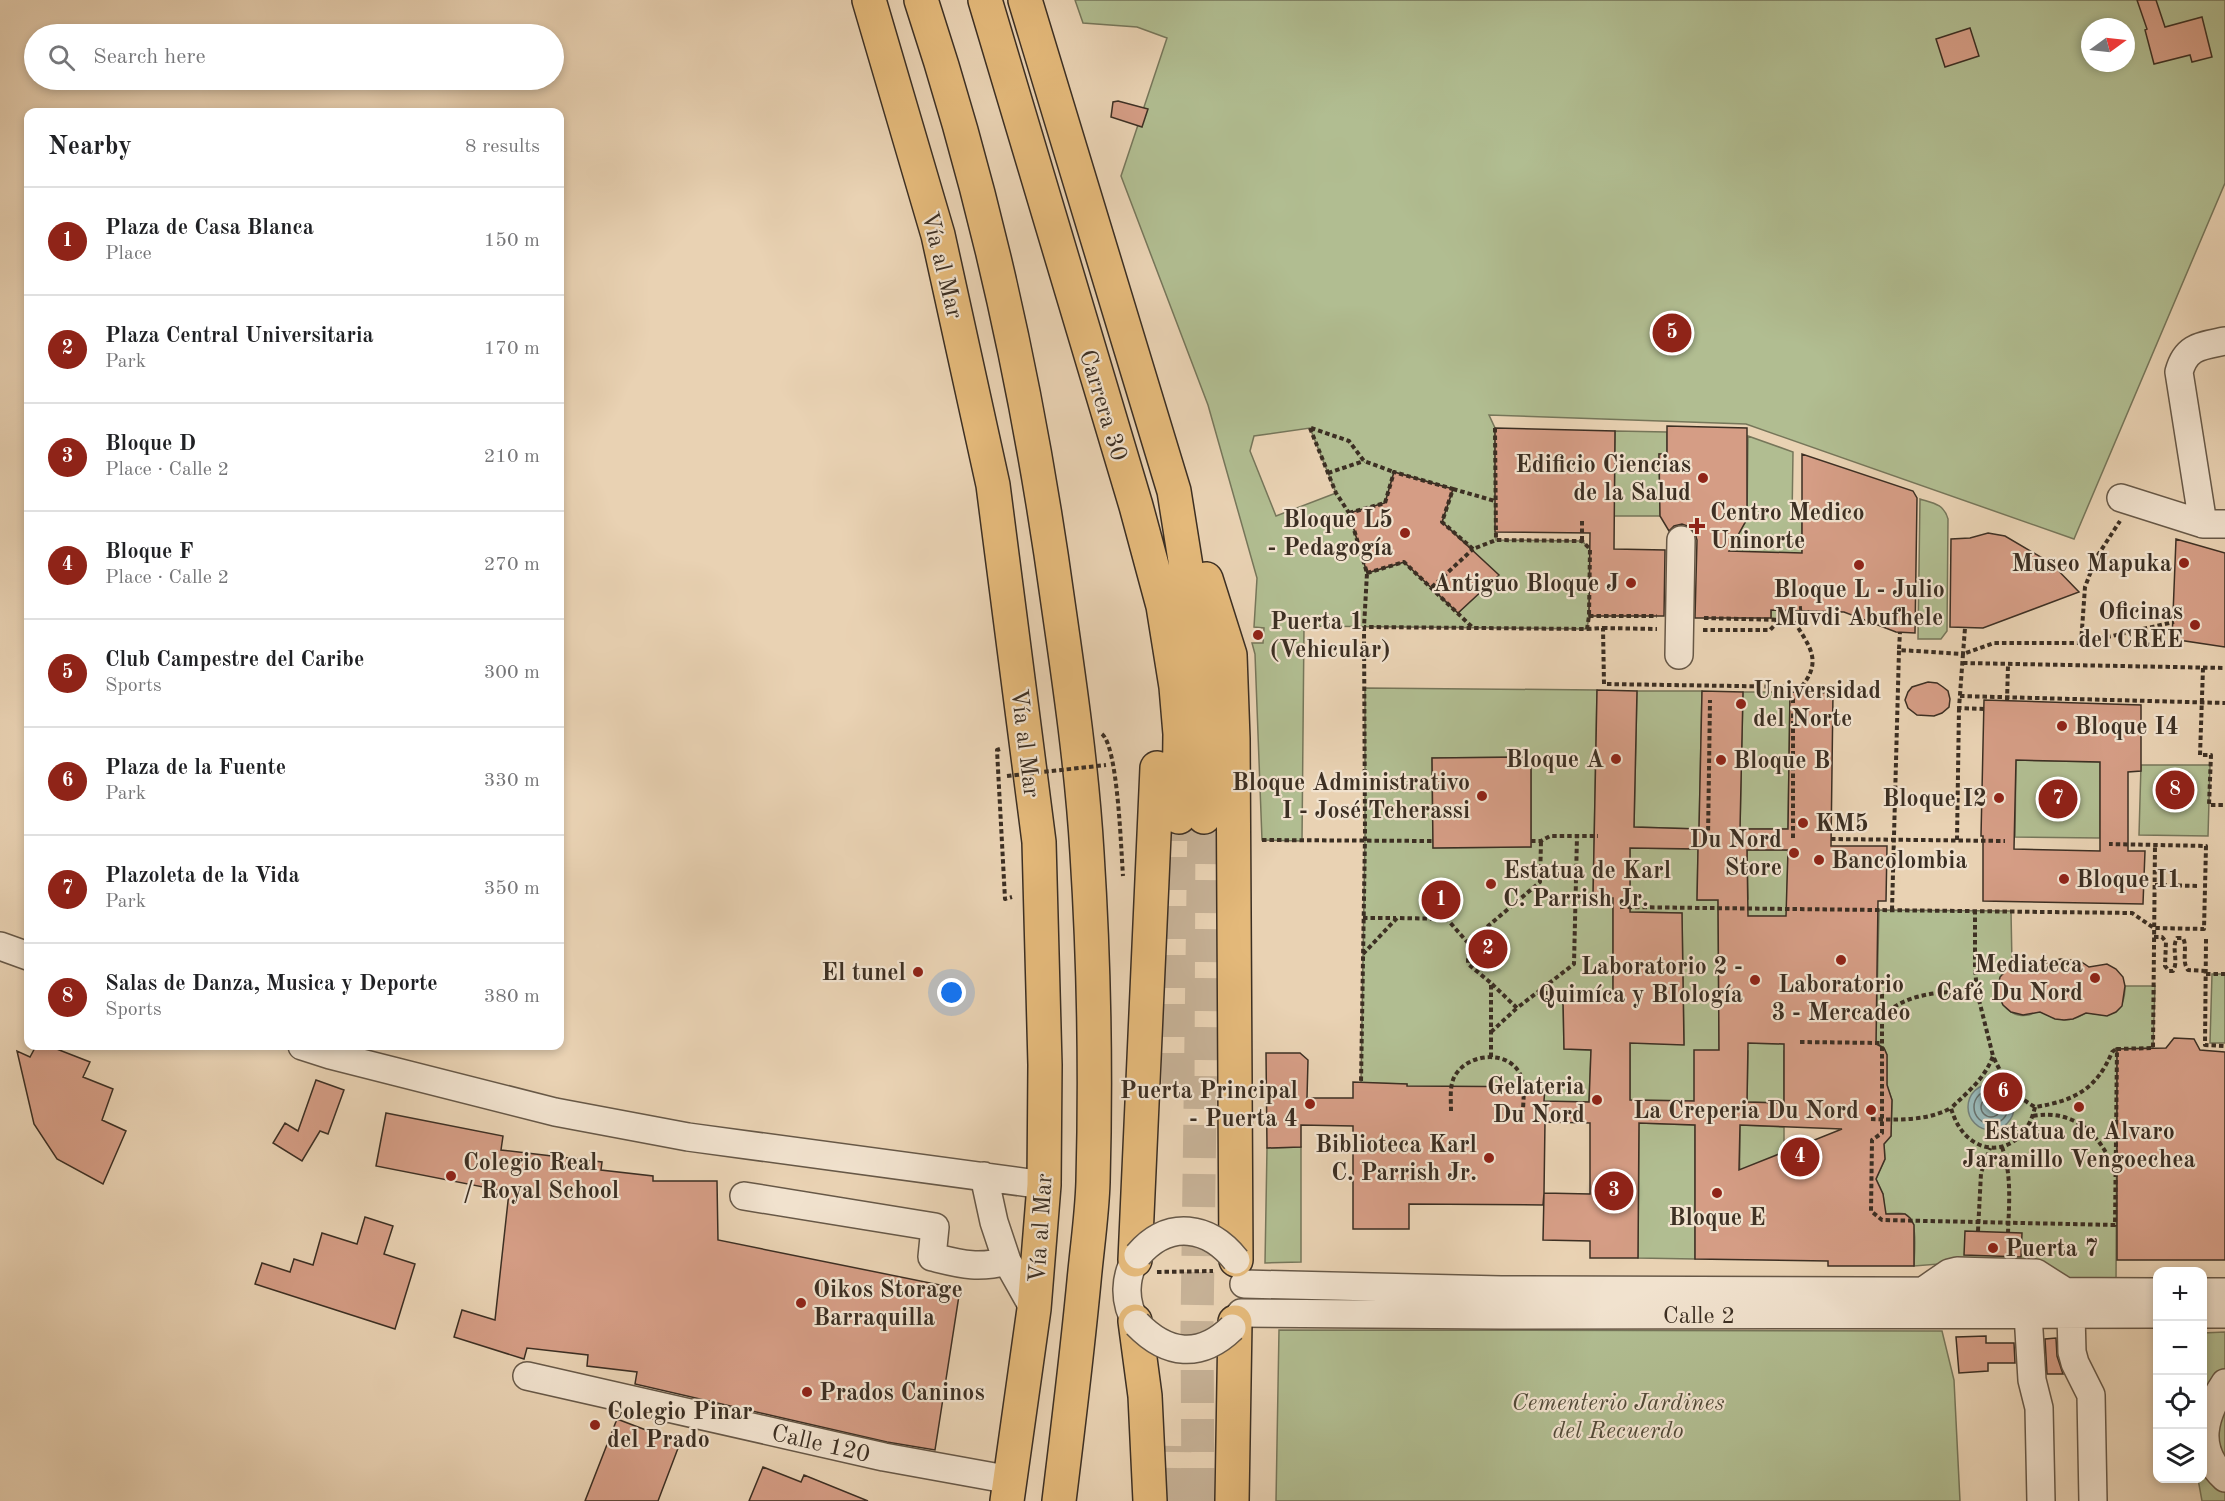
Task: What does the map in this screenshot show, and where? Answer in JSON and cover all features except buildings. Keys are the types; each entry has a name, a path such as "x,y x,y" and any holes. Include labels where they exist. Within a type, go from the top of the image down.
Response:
{"main road":[{"name":"Vía al Mar","path":"869,0 938,235 993,485 1039,842 1045,1054 1044,1185 1035,1309 1009,1491"},
{"name":"Vía al Mar","path":"921,0 942,64 993,255 1019,370 1043,493 1076,733 1087,853 1095,1033 1093,1186 1075,1377 1059,1501"},
{"name":"Carrera 30","path":"985,0 1101,396 1136,506 1163,606 1176,687 1192,817 1202,667 1174,490 1025,0"},
{"path":"1174,490 1230,655 1240,1272"},
{"path":"1136,506 1154,628 1158,700 1157,798 1137,1258"},
{"path":"1232,1501 1236,1321"},
{"path":"1136,1323 1145,1396 1150,1501"}],"street":[{"path":"2127,500 2214,524 2179,372 2182,362 2192,350 2225,341"},
{"path":"1679,655 1682,540"},
{"path":"0,946 24,955"},
{"path":"316,1050 555,1112 688,1137 1044,1185"},
{"path":"984,1176 994,1222 1007,1261 1035,1309"},
{"path":"744,1196 934,1227 932,1257 964,1265 986,1266 1007,1261"},
{"path":"1178,1231 1195,1232 1211,1237 1226,1247 1240,1272 1245,1294 1236,1321 1220,1339 1204,1347 1185,1350 1166,1347 1150,1338 1136,1323 1128,1305 1126,1288 1129,1272 1147,1245 1161,1236 1178,1231"},
{"name":"Calle 2","path":"1240,1272 1501,1302 2028,1314 2069,1303 2153,1292"},
{"name":"Calle 2","path":"1236,1321 1501,1302 1923,1291 2069,1303 2153,1314"},
{"path":"2207,1292 2225,1292"},
{"path":"2069,1303 2072,1352 2091,1395 2093,1501"},
{"path":"2028,1314 2032,1380 2038,1399 2041,1501"},
{"path":"2207,1314 2225,1314"},
{"name":"Calle 120","path":"527,1376 884,1457 1009,1491"},
{"path":"2225,1383 2208,1412 2205,1425 2208,1452 2212,1463 2225,1478"}],"path":[{"path":"1360,1083 1364,840 1364,627 1367,573 1350,513 1336,493 1310,428 1349,441 1364,461 1495,501"},
{"path":"1495,428 1496,540"},
{"path":"1329,473 1364,461"},
{"path":"1350,513 1385,503 1394,472"},
{"path":"1453,489 1442,522 1473,549"},
{"path":"2081,643 2085,587 2096,558 2127,500"},
{"path":"1582,521 1582,541"},
{"path":"1432,587 1473,549 1496,540 1582,541 1590,549 1587,628"},
{"path":"1367,573 1404,562 1473,628"},
{"path":"1364,627 1603,628 1604,684 1801,687 1810,675 1811,654 1804,635 1791,616 1790,609 1802,608"},
{"path":"1899,650 1963,654 1994,644 2081,643 2174,622"},
{"path":"1956,840 1959,708 1965,628"},
{"path":"1892,910 1900,632"},
{"path":"1963,663 2225,668"},
{"path":"2007,699 2008,665"},
{"path":"2203,668 2200,755 2211,755 2209,805 2225,806"},
{"path":"1960,696 2225,703"},
{"path":"1793,697 1793,838"},
{"path":"1708,838 1710,700"},
{"path":"1959,708 1984,709"},
{"path":"1007,776 1106,765"},
{"path":"1531,841 1541,841 1551,836 1598,836"},
{"path":"1491,1032 1517,1008 1574,964 1577,836"},
{"path":"1831,839 2005,841"},
{"path":"1262,840 1432,841"},
{"path":"1468,943 1540,882 1541,841"},
{"path":"1620,908 2132,913 2154,928 2204,929 2206,846 2109,844"},
{"path":"1975,910 1977,992 1993,1056 2004,1079 2017,1095 2035,1107 2071,1098 2086,1090 2098,1078 2112,1052 2116,1049 2153,1048 2155,845"},
{"path":"2155,885 2199,886"},
{"path":"1363,918 1447,918 1468,943 1468,964 1517,1008"},
{"path":"1362,956 1397,918"},
{"path":"2154,937 2162,937 2166,942 2165,966 2169,971 2173,971 2175,967 2175,942 2177,938 2183,938 2185,966 2188,970 2225,974"},
{"path":"2206,939 2205,1046 2225,1046"},
{"path":"1491,983 1491,1057"},
{"path":"1882,1016 1891,1007 1922,995 1977,992"},
{"path":"1537,993 1620,993"},
{"path":"1882,994 1882,1119 1881,1133 1872,1140 1871,1211 1882,1220 2115,1225 2116,1049"},
{"path":"1800,1042 1881,1043"},
{"path":"1871,1119 1921,1118 1941,1114 1951,1108 1983,1076 1993,1056"},
{"path":"1451,1111 1451,1083 1455,1074 1465,1063 1477,1058 1491,1057 1505,1060 1519,1071 1523,1081 1523,1112"},
{"path":"1951,1108 1958,1127 1965,1136 1977,1145 1990,1148 2002,1147 2016,1139 2027,1128 2035,1107"},
{"path":"2033,1116 2056,1115 2073,1119 2088,1129 2099,1140 2115,1172"},
{"path":"2002,1147 2008,1171 2008,1233"},
{"path":"1978,1232 1981,1173 1990,1148"}],"green space":[{"path":"1075,0 2225,0 2225,183 2074,539 1746,424 1489,415 1495,428 1496,540 1582,541 1590,549 1587,629 1304,626 1302,841 1262,840 1255,654 1252,643 1263,643 1264,628 1254,627 1257,578 1208,405 1121,176 1167,38 1137,27 1083,23","holes":["1310,428 1336,493 1276,516 1250,451 1254,436","1394,472 1453,489 1442,522 1473,549 1432,588 1404,562 1367,573 1350,513 1385,503","1498,575 1458,613 1440,597 1440,596"]},
{"path":"1615,431 1667,432 1667,454 1659,454 1660,516 1614,516"},
{"path":"1748,436 1793,452 1792,520 1802,521 1802,608 1790,609 1782,620 1771,618 1771,553 1737,552 1737,537 1747,519"},
{"path":"1920,499 1941,507 1948,519 1947,631 1941,639 1918,639"},
{"path":"1365,688 1597,690 1593,898 1613,898 1613,1000 1563,1000 1564,1049 1591,1050 1589,1102 1407,1101 1407,1084 1361,1083","holes":["1531,757 1531,847 1433,848 1432,758"]},
{"path":"1637,691 1702,691 1699,829 1634,827"},
{"path":"1743,692 1790,692 1788,829 1740,829"},
{"path":"2016,760 2100,762 2100,838 2015,837"},
{"path":"2141,765 2210,765 2208,836 2139,835"},
{"path":"1630,848 1698,849 1697,900 1718,900 1719,1050 1694,1101 1630,1100 1630,1043 1684,1044 1682,913 1630,912"},
{"path":"1747,850 1788,850 1787,900 1805,900 1803,1052 1784,1051 1784,1103 1747,1102 1748,1051 1737,1050 1737,1043 1791,1044 1793,917 1738,916 1738,900 1748,899"},
{"path":"1879,910 2011,911 2012,964 2003,975 1999,986 2004,1005 2011,1012 2019,1015 2029,1015 2039,1010 2057,1019 2069,1020 2087,1012 2110,1014 2119,1008 2125,986 2155,986 2153,1048 2117,1049 2116,1285 2096,1287 1964,1262 1914,1266 1915,1237 1912,1223 1905,1214 1885,1214 1883,1194 1876,1179 1885,1159 1884,1144 1891,1136 1892,1100 1887,1085 1887,1055 1884,1048 1876,1043"},
{"path":"2212,974 2225,974 2225,1043 2210,1043"},
{"path":"1639,1123 1695,1125 1695,1259 1638,1258"},
{"path":"1740,1125 1784,1127 1784,1152 1739,1258"},
{"path":"1301,1147 1301,1262 1265,1263 1267,1148"},
{"name":"Cementerio Jardines del Recuerdo","path":"1279,1330 1942,1331 1954,1380 1960,1501 1276,1501"},
{"path":"2225,1332 2225,1501 2202,1501 2199,1483 2207,1483 2207,1333"}],"water":[{"path":"1991,1084 2000,1085 2008,1090 2013,1098 2013,1116 2008,1124 2000,1129 1991,1130 1982,1129 1974,1124 1969,1116 1968,1107 1969,1098 1974,1090 1982,1085"}],"tunnel":[{"path":"1178,1086 1179,817"},
{"path":"1198,1501 1197,1327 1204,817"},
{"path":"1174,1501 1175,1446"}],"place":[{"name":"Club Campestre del Caribe","path":"1672,333"},
{"name":"Edificio Ciencias de la Salud","path":"1703,478"},
{"name":"Centro Medico Uninorte","path":"1697,526"},
{"name":"Bloque L5 - Pedagogía","path":"1405,533"},
{"name":"Museo Mapuka","path":"2184,563"},
{"name":"Bloque L - Julio Muvdi Abufhele","path":"1859,565"},
{"name":"Antiguo Bloque J","path":"1631,583"},
{"name":"Oficinas del CREE","path":"2195,625"},
{"name":"Puerta 1 (Vehicular)","path":"1258,635"},
{"name":"Universidad del Norte","path":"1741,704"},
{"name":"Bloque I4","path":"2062,726"},
{"name":"Bloque A","path":"1616,759"},
{"name":"Bloque B","path":"1721,760"},
{"name":"Salas de Danza, Musica y Deporte","path":"2175,790"},
{"name":"Bloque Administrativo I - José Tcherassi","path":"1482,796"},
{"name":"Bloque I2","path":"1999,798"},
{"name":"Plazoleta de la Vida","path":"2058,799"},
{"name":"KM5","path":"1803,823"},
{"name":"Du Nord Store","path":"1794,853"},
{"name":"Bancolombia","path":"1819,860"},
{"name":"Bloque I1","path":"2064,879"},
{"name":"Estatua de Karl C. Parrish Jr.","path":"1491,884"},
{"name":"Plaza de Casa Blanca","path":"1441,900"},
{"name":"Plaza Central Universitaria","path":"1488,949"},
{"name":"Laboratorio 3 - Mercadeo","path":"1841,960"},
{"name":"El tunel","path":"918,972"},
{"name":"Mediateca Café Du Nord","path":"2095,978"},
{"name":"Laboratorio 2 - Quimíca y BIología","path":"1755,980"},
{"name":"Plaza de la Fuente","path":"2003,1092"},
{"name":"Gelateria Du Nord","path":"1597,1100"},
{"name":"Puerta Principal - Puerta 4","path":"1310,1104"},
{"name":"Estatua de Alvaro Jaramillo Vengoechea","path":"2079,1107"},
{"name":"La Creperia Du Nord","path":"1871,1110"},
{"name":"Bloque F","path":"1800,1157"},
{"name":"Biblioteca Karl C. Parrish Jr.","path":"1489,1158"},
{"name":"Colegio Real / Royal School","path":"451,1176"},
{"name":"Bloque D","path":"1614,1191"},
{"name":"Bloque E","path":"1717,1193"},
{"name":"Puerta 7","path":"1993,1248"},
{"name":"Oikos Storage Barraquilla","path":"801,1303"},
{"name":"Prados Caninos","path":"807,1392"},
{"name":"Colegio Pinar del Prado","path":"595,1425"}]}
